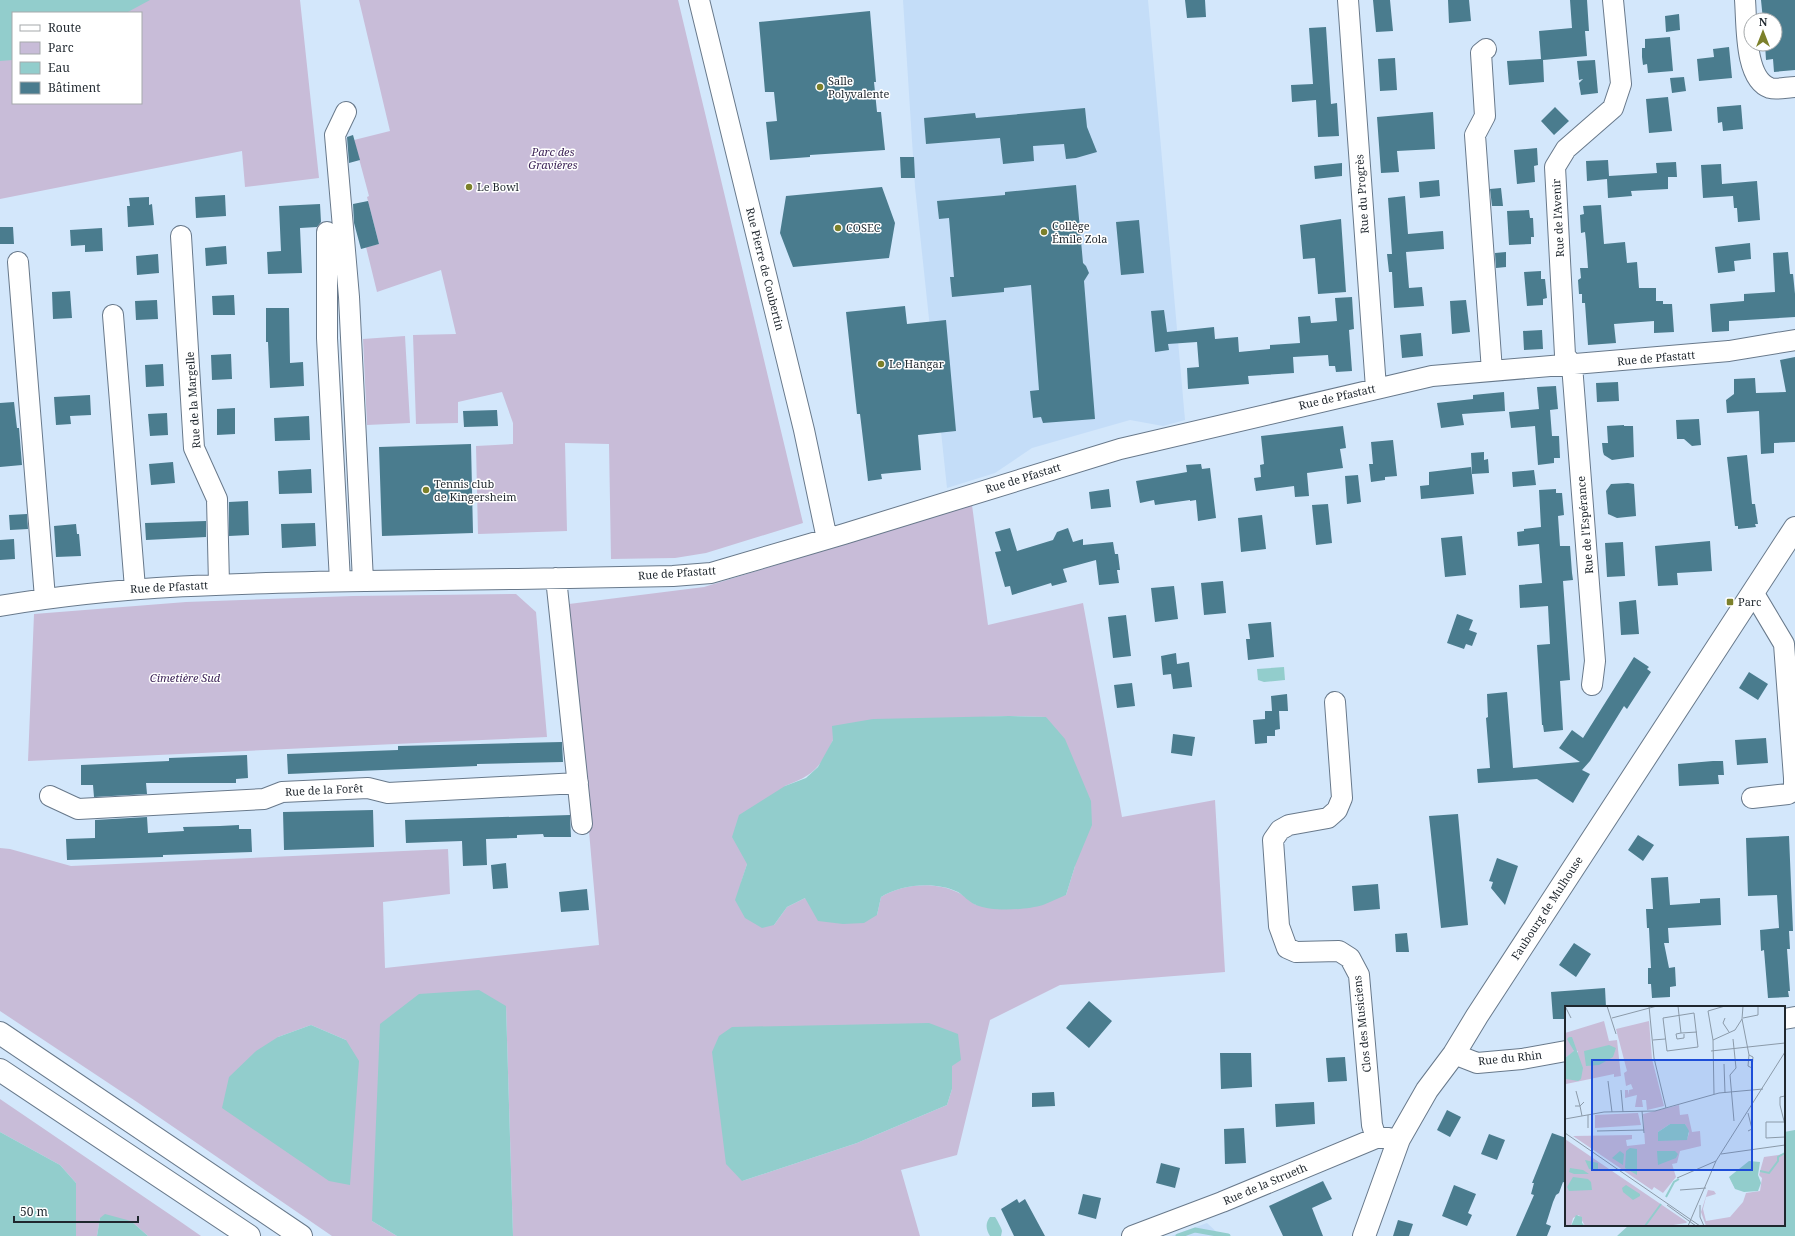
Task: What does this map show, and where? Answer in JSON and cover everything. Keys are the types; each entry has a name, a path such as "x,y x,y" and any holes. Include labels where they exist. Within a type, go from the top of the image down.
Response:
{"main road":[{"name":"Faubourg de Mulhouse","path":"1364,1236 1399,1139 1427,1090 1454,1054 1477,1016 1795,528"},
{"path":"0,1033 301,1236"},
{"path":"0,1070 249,1236"}],"street":[{"name":"Rue Pierre de Coubertin","path":"699,0 804,430 827,539"},
{"name":"Rue du Progrès","path":"1348,0 1376,388"},
{"name":"Rue de l'Avenir","path":"1572,365 1565,354 1555,167 1566,149 1613,108 1621,84 1613,0"},
{"path":"1745,0 1750,62 1755,76 1764,85 1772,89 1795,87"},
{"path":"1486,50 1481,53 1485,116 1475,135 1492,370"},
{"path":"346,112 335,135 349,297 363,581"},
{"path":"327,232 327,338 340,581"},
{"name":"Rue de la Margelle","path":"181,236 194,448 217,498 219,584"},
{"path":"18,262 45,598"},
{"path":"113,315 135,588"},
{"name":"Rue de Pfastatt","path":"0,606 45,598 135,588 219,584 673,576 711,573 1120,449 1376,388 1432,376 1729,351 1795,340"},
{"name":"Rue de l'Espérance","path":"1572,365 1596,661 1592,685"},
{"path":"556,578 557,633 578,783 582,824"},
{"path":"1752,798 1788,794 1792,792 1794,788 1784,644 1754,592"},
{"name":"Clos des Musiciens","path":"1335,702 1342,798 1337,810 1328,818 1289,825 1280,830 1273,840 1279,926 1287,948 1296,952 1339,951 1350,958 1359,975 1372,1125 1376,1138"},
{"name":"Rue de la Forêt","path":"50,796 78,809 264,799 282,792 354,788 368,788 388,793 578,783"},
{"path":"1785,1019 1795,1017"},
{"name":"Rue du Rhin","path":"1454,1054 1477,1063 1522,1059 1565,1051"},
{"name":"Rue de la Strueth","path":"1132,1236 1222,1202 1376,1138 1399,1139"}],"shaded area":[{"name":"Collège Émile Zola","path":"903,0 1148,0 1185,420 1163,426 1130,420 1032,448 995,473 947,488 915,187"},
{"path":"1207,1223 1221,1236 1171,1236"}],"green space":[{"path":"0,0 300,0 319,178 245,187 242,151 0,199"},
{"name":"Parc des Gravières","path":"359,0 678,0 803,523 706,553 675,558 611,559 609,444 565,443 567,531 478,534 476,446 513,444 513,423 502,392 458,402 458,423 416,424 413,335 456,334 441,270 377,292 366,247 379,244 367,197 369,196 354,140 390,131"},
{"path":"405,336 410,423 367,425 363,339"},
{"path":"972,505 988,625 1083,603 1122,817 1215,800 1225,972 1060,985 990,1020 957,1155 901,1170 920,1236 513,1236 506,1006 372,1221 397,1236 332,1236 137,1102 0,1011 0,848 10,849 71,866 448,849 450,894 383,902 385,968 599,945 569,604 704,587","holes":["1009,716 1046,717 1075,866 1066,895 976,905 960,893 938,886 928,885 908,887 898,889 881,897 877,915 805,898 787,907 774,925 741,883 747,864 785,786 815,770 824,758 833,740 958,718","311,1025 346,1040 278,1037","952,1066 952,1089 947,1105 857,1143 742,1181"]},
{"name":"Cimetière Sud","path":"516,594 536,612 547,737 28,761 34,614 186,602 353,596"},
{"path":"0,1099 201,1236 148,1236 131,1221 100,1218 97,1236 76,1236 76,1183 60,1165 0,1132"}],"water":[{"path":"0,0 150,0 128,12 12,12 12,60 0,61"},
{"path":"1284,667 1285,680 1264,682 1258,680 1257,669"},
{"path":"1009,716 1046,717 1065,739 1091,801 1092,825 1075,866 1066,895 1036,907 1019,909 991,909 976,905 958,892 939,886 929,885 899,889 881,897 877,915 864,923 843,924 818,921 805,898 787,907 774,925 762,928 745,918 735,900 747,864 732,837 739,815 785,786 806,778 818,767 833,740 832,726 873,719"},
{"path":"479,990 506,1006 513,1236 397,1236 372,1221 380,1024 419,994"},
{"path":"929,1023 958,1034 961,1060 952,1066 952,1089 947,1105 857,1143 742,1181 726,1164 712,1052 719,1036 732,1027"},
{"path":"311,1025 346,1040 359,1061 350,1185 329,1181 222,1108 229,1077 256,1051 278,1037"},
{"path":"1795,1130 1795,1236 1617,1236 1628,1226 1785,1226 1785,1132"},
{"path":"0,1132 60,1165 76,1183 76,1236 0,1236"},
{"path":"105,1214 131,1221 148,1236 97,1236 100,1218"},
{"path":"990,1217 995,1217 997,1219 1002,1230 1001,1236 990,1236 987,1229 987,1224"}],"building":[{"path":"1185,0 1205,0 1206,17 1187,18"},
{"path":"1373,0 1390,0 1393,31 1376,32"},
{"path":"1448,0 1469,0 1471,21 1449,23"},
{"path":"1570,0 1587,0 1589,31 1585,31 1587,56 1543,60 1544,82 1509,85 1507,61 1541,59 1539,31 1572,28"},
{"path":"1761,0 1795,0 1795,70 1774,72 1773,59 1766,60 1766,52 1783,52 1783,12 1762,12"},
{"name":"Salle Polyvalente","path":"870,11 877,112 881,112 885,150 810,155 810,157 770,160 766,122 777,121 774,92 765,92 759,22"},
{"path":"1679,14 1680,30 1666,32 1665,16"},
{"path":"1326,27 1331,104 1337,103 1339,136 1318,137 1316,100 1292,102 1291,85 1313,84 1309,28"},
{"path":"1670,37 1673,71 1648,73 1647,64 1643,65 1642,57 1642,48 1645,48 1645,39"},
{"path":"1729,47 1732,78 1699,81 1697,59 1714,57 1713,49"},
{"path":"1395,58 1397,90 1380,91 1378,59"},
{"path":"1595,60 1598,93 1581,95 1579,83 1583,79 1579,80 1577,61"},
{"path":"1684,77 1686,91 1672,93 1670,78"},
{"path":"1668,97 1672,131 1649,133 1646,99"},
{"path":"1741,105 1743,129 1723,131 1722,122 1718,123 1717,107"},
{"path":"1555,107 1569,121 1554,135 1541,121"},
{"path":"1085,108 1087,127 1097,152 1076,158 1066,159 1064,144 1033,146 1034,161 1003,164 1000,138 926,144 924,118 975,113 976,118"},
{"path":"1433,112 1435,149 1397,151 1399,172 1381,173 1377,117"},
{"path":"353,135 360,160 349,163 347,137"},
{"path":"1537,148 1538,165 1534,166 1535,182 1517,184 1514,150"},
{"path":"900,157 914,157 915,178 901,178"},
{"path":"1608,160 1609,176 1657,173 1656,163 1676,162 1677,177 1668,177 1668,189 1631,191 1632,196 1608,198 1607,179 1587,181 1586,161"},
{"path":"1342,163 1342,176 1315,179 1314,166"},
{"path":"1721,164 1722,184 1757,181 1760,220 1738,222 1737,208 1734,208 1733,196 1703,198 1701,165"},
{"path":"1439,180 1440,196 1420,198 1419,182"},
{"path":"1076,185 1083,263 1089,273 1084,281 1095,419 1043,423 1041,417 1033,418 1030,391 1039,390 1031,285 1004,288 1004,292 952,297 950,277 954,277 949,218 939,219 937,201 1005,195 1005,192"},
{"name":"COSEC","path":"882,187 895,223 889,258 793,267 780,233 786,196"},
{"path":"1501,188 1503,206 1492,206 1490,189"},
{"path":"225,195 226,216 196,218 195,197"},
{"path":"1405,196 1408,234 1443,231 1444,249 1406,252 1409,288 1422,287 1424,306 1394,308 1392,272 1389,272 1387,254 1392,254 1388,198"},
{"path":"149,197 149,205 152,204 154,225 128,227 127,206 130,206 129,198"},
{"path":"368,201 379,244 361,249 354,223 353,204"},
{"path":"320,204 321,222 317,227 300,228 302,273 268,274 267,252 281,251 279,206"},
{"path":"1601,205 1604,244 1625,242 1627,263 1637,262 1639,288 1656,288 1656,301 1663,301 1663,304 1672,304 1674,332 1654,333 1654,321 1614,324 1616,343 1588,345 1585,303 1582,303 1582,294 1579,294 1578,280 1581,278 1580,268 1588,268 1585,232 1581,233 1580,215 1584,214 1583,206"},
{"path":"1529,210 1530,218 1533,218 1534,237 1531,237 1531,244 1509,245 1507,211"},
{"path":"1341,219 1346,292 1318,294 1315,258 1303,259 1300,225"},
{"path":"1139,220 1144,273 1121,275 1116,222"},
{"path":"0,227 13,227 14,244 0,244"},
{"path":"102,228 103,251 85,252 85,245 71,246 70,230"},
{"path":"1750,243 1751,259 1734,261 1735,271 1718,273 1715,247"},
{"path":"226,246 227,264 206,266 205,248"},
{"path":"1506,252 1506,267 1496,268 1495,253"},
{"path":"1788,252 1790,274 1793,274 1795,317 1729,321 1729,331 1712,332 1710,304 1744,301 1744,294 1775,292 1773,253"},
{"path":"158,254 159,273 137,275 136,256"},
{"path":"1541,271 1541,279 1545,279 1547,298 1543,299 1543,305 1527,306 1524,272"},
{"path":"70,291 72,318 53,319 52,292"},
{"path":"234,295 235,315 213,315 212,296"},
{"path":"1352,297 1354,329 1349,330 1352,371 1336,372 1335,366 1329,366 1328,355 1293,357 1294,373 1248,376 1249,384 1188,389 1187,368 1199,367 1197,342 1168,344 1169,350 1155,352 1151,311 1164,310 1167,332 1214,327 1215,339 1238,337 1239,352 1270,349 1270,345 1300,343 1298,317 1310,316 1311,323 1337,321 1335,298"},
{"path":"157,300 158,319 136,320 135,301"},
{"path":"1466,300 1470,332 1452,334 1450,301"},
{"name":"Le Hangar","path":"905,306 907,324 946,320 956,431 918,435 921,470 881,474 882,479 868,481 860,414 857,414 846,312"},
{"path":"266,308 289,308 290,363 303,362 304,386 270,388 268,342 266,342"},
{"path":"1542,330 1543,349 1524,350 1523,331"},
{"path":"1421,333 1423,356 1402,358 1400,335"},
{"path":"231,354 232,379 212,380 211,355"},
{"path":"1795,357 1795,442 1774,443 1774,453 1761,454 1759,411 1727,413 1726,400 1734,394 1734,379 1755,378 1756,393 1786,392 1780,360"},
{"path":"163,364 164,386 146,387 145,365"},
{"path":"1618,382 1619,401 1597,402 1596,383"},
{"path":"1556,386 1558,409 1550,410 1552,436 1559,436 1560,458 1554,458 1554,463 1538,465 1535,426 1511,428 1509,412 1539,409 1537,387"},
{"path":"1504,392 1505,411 1462,414 1464,425 1441,428 1437,403 1473,399 1473,395"},
{"path":"90,395 91,415 70,416 71,424 56,425 54,397"},
{"path":"14,402 17,428 19,428 22,465 0,467 0,403"},
{"path":"235,408 235,434 217,435 217,409"},
{"path":"497,410 498,426 464,427 463,411"},
{"path":"167,413 168,435 150,436 148,414"},
{"path":"309,416 310,440 275,441 274,418"},
{"path":"1699,419 1701,445 1692,446 1684,439 1677,439 1676,420"},
{"path":"1343,426 1346,448 1340,449 1343,468 1307,473 1309,496 1295,497 1294,486 1256,491 1254,478 1261,477 1260,465 1264,464 1261,436"},
{"path":"1607,426 1633,426 1634,457 1612,460 1604,455 1603,452 1602,443 1608,443"},
{"path":"1393,440 1397,476 1385,477 1385,480 1371,482 1369,464 1373,464 1371,442"},
{"name":"Tennis club de Kingersheim","path":"471,444 473,533 382,536 379,447"},
{"path":"1484,452 1484,460 1488,459 1489,473 1472,474 1471,453"},
{"path":"1747,455 1752,504 1755,504 1758,524 1755,524 1756,527 1738,529 1738,526 1735,526 1727,457"},
{"path":"173,462 175,483 151,485 149,464"},
{"path":"1201,464 1202,469 1210,468 1216,518 1198,521 1196,500 1155,505 1154,500 1140,503 1136,481 1187,472 1186,465"},
{"path":"1471,467 1474,494 1421,499 1420,486 1429,485 1429,472"},
{"path":"311,469 312,493 279,494 278,471"},
{"path":"1534,470 1536,485 1513,487 1512,472"},
{"path":"1358,475 1361,502 1347,504 1345,476"},
{"path":"1611,484 1634,484 1636,516 1617,518 1608,514 1606,491"},
{"path":"1109,489 1111,507 1091,509 1089,492"},
{"path":"1556,489 1556,493 1562,493 1564,515 1558,516 1560,546 1570,546 1573,580 1563,581 1570,680 1560,681 1563,730 1544,732 1542,725 1537,645 1550,644 1548,606 1520,608 1519,585 1542,583 1539,544 1518,546 1517,532 1524,531 1524,529 1541,527 1539,490"},
{"path":"248,501 249,535 229,536 229,502"},
{"path":"1328,504 1332,543 1316,545 1312,505"},
{"path":"27,514 28,529 10,530 9,515"},
{"path":"1262,515 1266,549 1241,552 1238,518"},
{"path":"206,521 206,537 146,540 145,523"},
{"path":"315,523 316,546 282,548 281,524"},
{"path":"76,524 77,534 79,534 81,556 56,557 54,526"},
{"path":"1010,528 1017,551 1053,540 1057,532 1068,528 1073,542 1083,539 1083,545 1113,542 1115,554 1118,554 1120,570 1117,570 1119,583 1099,585 1096,560 1063,569 1067,582 1052,586 1051,583 1012,595 1010,586 1005,587 995,552 1001,551 995,532"},
{"path":"1462,536 1466,575 1445,577 1441,538"},
{"path":"14,539 15,559 0,560 0,540"},
{"path":"1710,541 1712,571 1677,573 1678,585 1658,586 1655,546"},
{"path":"1623,542 1625,576 1607,577 1605,543"},
{"path":"1223,581 1226,613 1204,615 1201,583"},
{"path":"1174,586 1178,619 1155,622 1151,588"},
{"path":"1636,600 1639,634 1621,635 1619,602"},
{"path":"1457,614 1473,620 1469,630 1477,633 1472,646 1466,644 1464,649 1447,643"},
{"path":"1126,615 1131,656 1113,658 1108,617"},
{"path":"1271,622 1274,657 1248,660 1246,639 1250,639 1248,624"},
{"path":"1176,653 1177,664 1189,662 1192,687 1173,689 1171,674 1163,675 1161,656"},
{"path":"1634,657 1649,667 1647,669 1651,672 1627,709 1624,706 1590,761 1582,770 1590,774 1573,803 1537,779 1478,783 1477,769 1490,768 1486,718 1488,717 1487,694 1507,692 1513,768 1580,762 1559,748 1572,730 1583,738"},
{"path":"1749,672 1768,684 1758,700 1739,688"},
{"path":"1132,683 1135,706 1117,708 1114,685"},
{"path":"1287,694 1288,711 1279,711 1280,729 1275,730 1275,736 1267,736 1267,743 1255,744 1253,720 1265,719 1265,711 1272,711 1271,696"},
{"path":"1173,734 1195,737 1192,756 1171,753"},
{"path":"1766,738 1768,763 1737,765 1735,740"},
{"path":"562,742 563,762 477,764 477,766 288,774 287,754 398,750 398,746"},
{"path":"247,755 248,778 236,779 236,783 146,783 147,794 94,797 93,785 81,785 81,765 169,761 169,758"},
{"path":"1723,761 1724,775 1718,775 1719,784 1679,786 1678,764"},
{"path":"373,810 374,847 284,850 283,812"},
{"path":"1458,814 1468,925 1441,928 1429,816"},
{"path":"570,815 571,837 544,837 543,834 517,835 517,838 486,839 487,865 463,866 462,841 406,843 405,820"},
{"path":"147,817 148,833 184,831 183,827 239,825 239,829 251,829 252,852 67,860 66,839 95,838 95,820"},
{"path":"1638,835 1654,845 1643,861 1628,850"},
{"path":"1789,836 1793,931 1789,931 1790,949 1787,949 1790,991 1788,991 1789,997 1768,998 1764,950 1761,951 1760,930 1779,928 1777,895 1748,896 1746,838"},
{"path":"1497,858 1518,866 1505,905 1491,888 1493,882 1489,881"},
{"path":"506,863 508,888 493,889 491,865"},
{"path":"1668,877 1670,905 1700,903 1700,899 1720,898 1721,925 1668,928 1669,943 1664,943 1669,968 1675,967 1676,986 1670,987 1670,997 1652,998 1651,984 1648,984 1648,968 1651,968 1649,928 1647,928 1646,909 1653,909 1651,878"},
{"path":"1378,884 1380,909 1354,911 1352,886"},
{"path":"587,889 589,910 561,912 559,892"},
{"path":"1407,933 1409,952 1396,952 1395,934"},
{"path":"1574,943 1591,954 1576,977 1559,965"},
{"path":"1605,988 1606,1006 1565,1006 1565,1019 1553,1019 1551,992"},
{"path":"1089,1001 1112,1021 1089,1048 1066,1028"},
{"path":"1220,1053 1251,1053 1252,1087 1221,1089"},
{"path":"1345,1057 1347,1081 1328,1082 1326,1058"},
{"path":"1054,1092 1055,1106 1032,1107 1032,1093"},
{"path":"1314,1102 1315,1124 1276,1127 1275,1104"},
{"path":"1447,1110 1461,1117 1450,1137 1437,1130"},
{"path":"1244,1128 1246,1163 1225,1164 1224,1129"},
{"path":"1552,1133 1565,1138 1565,1183 1563,1182 1559,1193 1556,1195 1553,1202 1546,1224 1551,1226 1547,1236 1516,1236 1534,1195 1531,1194 1534,1183 1532,1183"},
{"path":"1489,1134 1505,1140 1497,1160 1481,1154"},
{"path":"1161,1163 1180,1168 1175,1188 1156,1183"},
{"path":"1323,1181 1332,1199 1312,1208 1323,1236 1283,1236 1269,1206"},
{"path":"1454,1185 1476,1194 1468,1213 1472,1215 1467,1226 1442,1216"},
{"path":"1083,1194 1101,1198 1096,1219 1078,1214"},
{"path":"1017,1199 1019,1203 1025,1199 1045,1236 1014,1236 1001,1209"},
{"path":"1398,1220 1413,1224 1409,1236 1393,1236"}],"waterway":[{"path":"1178,1236 1195,1230 1228,1236"}],"place":[{"name":"Salle Polyvalente","path":"820,87"},
{"name":"Le Bowl","path":"469,187"},
{"name":"COSEC","path":"838,228"},
{"name":"Collège Émile Zola","path":"1044,232"},
{"name":"Le Hangar","path":"881,364"},
{"name":"Tennis club de Kingersheim","path":"426,490"},
{"name":"Parc","path":"1730,602"}]}
